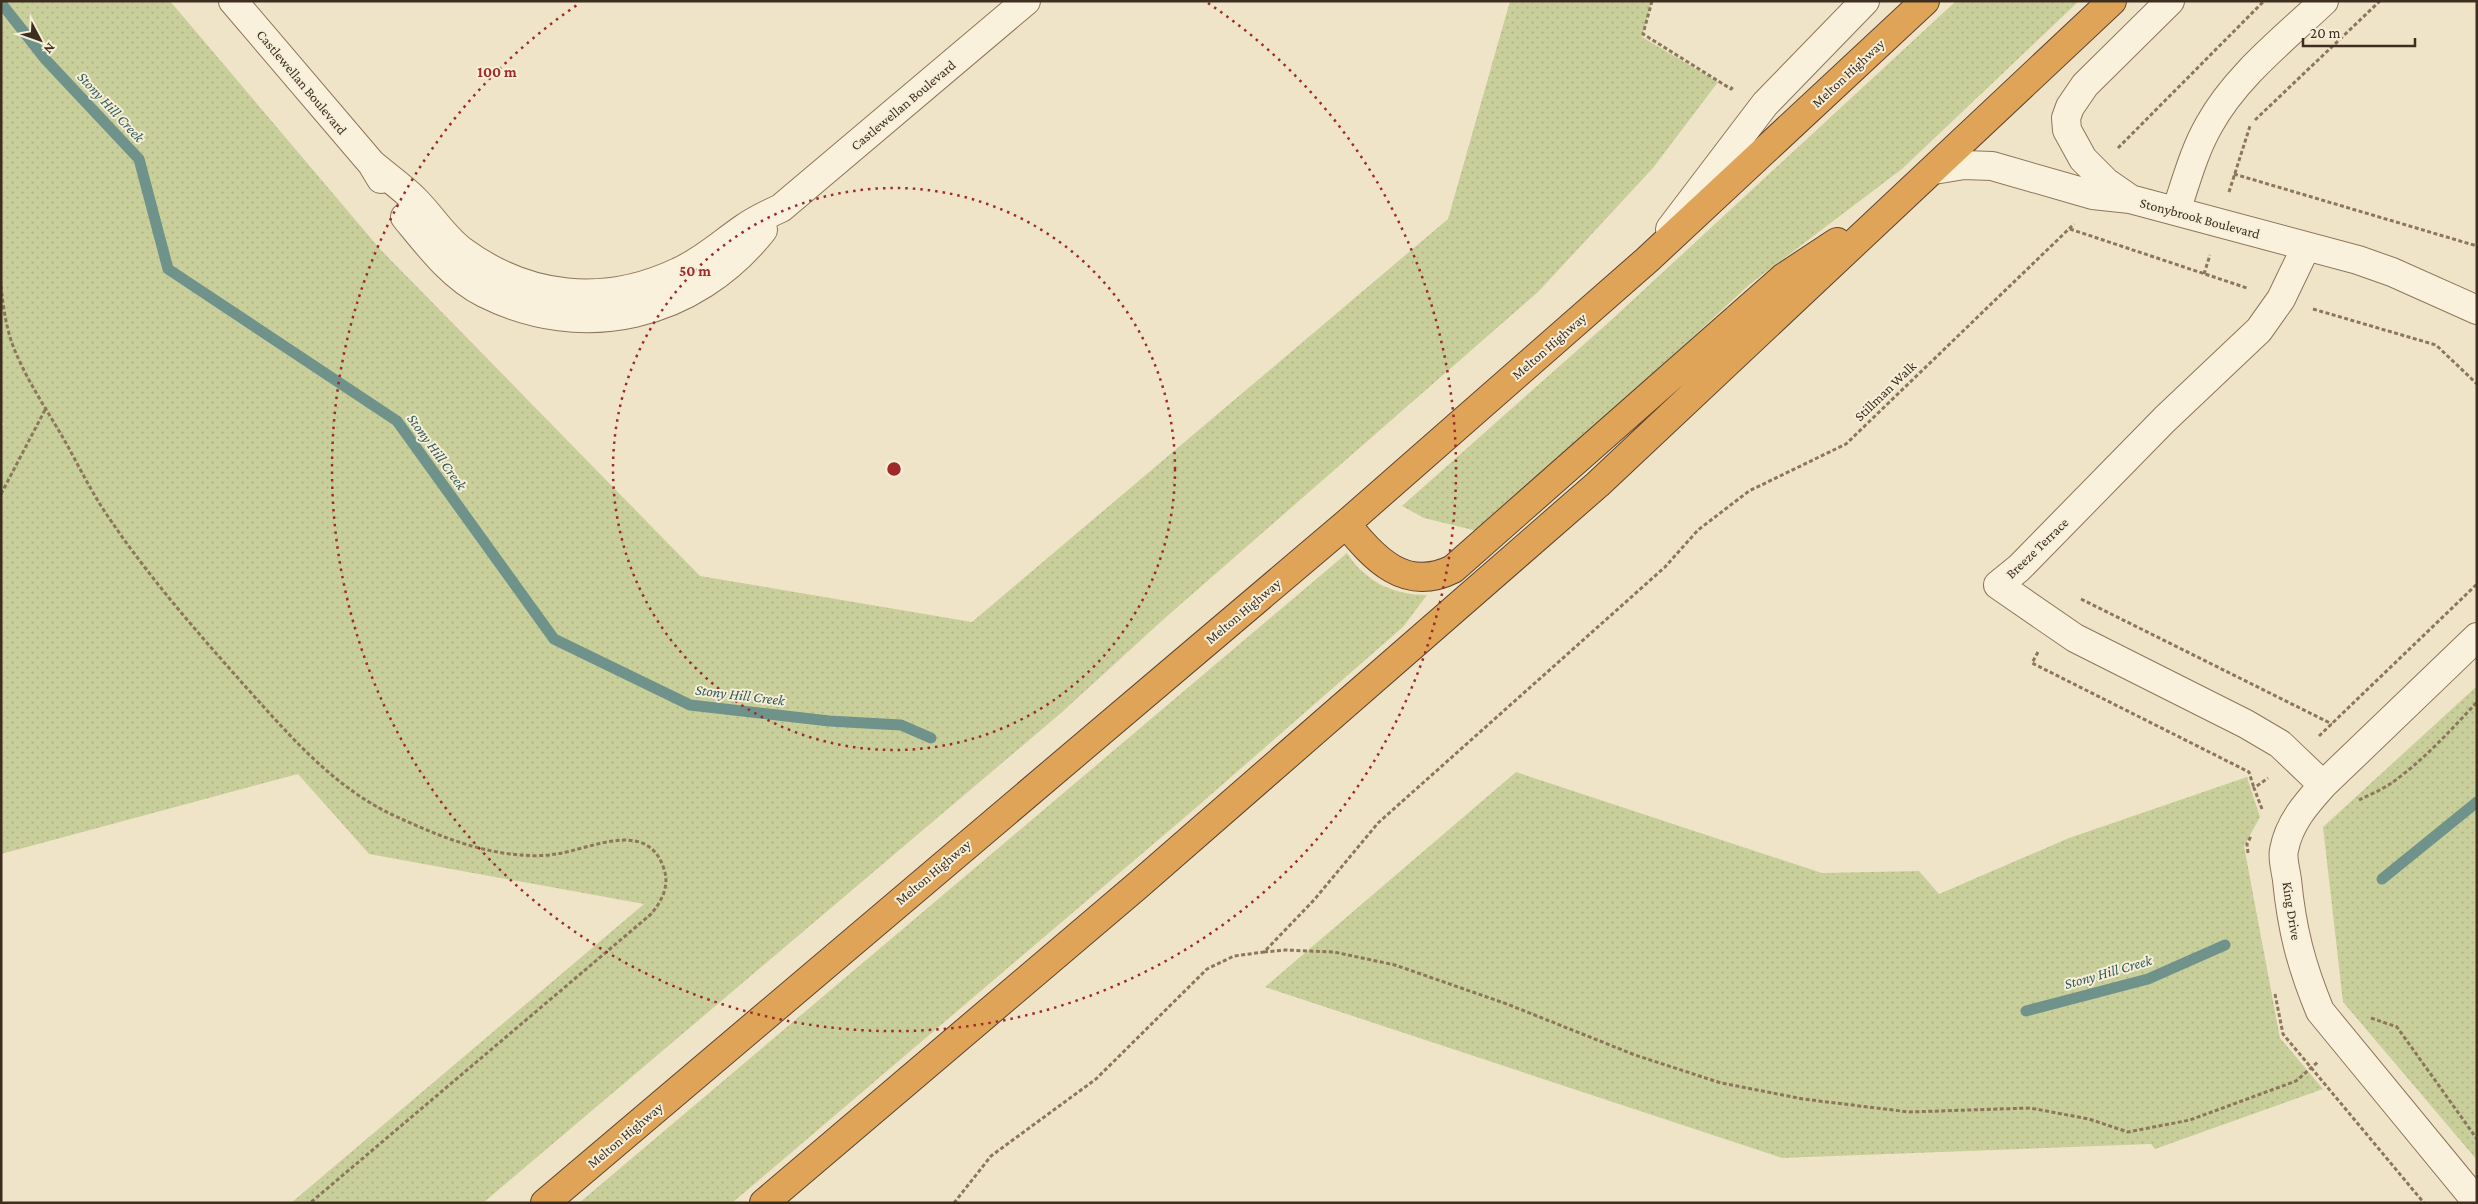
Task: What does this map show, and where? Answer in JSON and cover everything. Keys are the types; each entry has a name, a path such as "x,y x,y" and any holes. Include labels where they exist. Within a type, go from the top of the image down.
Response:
{"highway":[{"name":"Melton Highway","path":"545,1203 965,845 1346,524 1647,260 1925,1"},
{"path":"764,1203 1137,886 1598,484 2112,1"},
{"path":"1346,524 1378,558 1391,569 1406,576 1422,578 1438,576 1453,569 1784,277 1904,197"}],"street":[{"name":"Castlewellan Boulevard","path":"233,1 372,164 414,200 460,249 486,267 526,285 542,290 575,294 620,290 649,284 680,272 714,251 744,228 780,208 1026,1"},
{"path":"1647,260 1765,104 1865,1"},
{"path":"2094,183 2067,130 2066,118 2070,107 2085,85 2170,1"},
{"path":"2176,211 2196,153 2209,125 2222,106 2253,68 2324,1"},
{"path":"1934,170 1964,165 1992,166 2094,183"},
{"name":"Stonybrook Boulevard","path":"2094,183 2106,182 2130,199 2392,272 2468,307 2477,323"},
{"name":"Breeze Terrace","path":"2306,247 2281,299 2259,330 2165,419 2019,568 1998,585 2075,638 2246,724 2280,744 2296,757 2323,785"},
{"name":"King Drive","path":"2477,637 2323,785 2300,811 2291,828 2283,851 2292,929 2305,974 2320,1011 2477,1202"}],"path":[{"path":"1652,1 1643,34 1731,88 1738,82"},
{"name":"Stillman Walk","path":"1264,952 1314,900 1378,823 1666,567 1698,530 1749,491 1846,444 2070,229 2094,183 2264,1"},
{"path":"2204,274 2251,124 2380,1"},
{"path":"2234,174 2477,246"},
{"path":"1,286 13,345 105,513 164,593 271,714 324,768 374,806 469,845 521,855 555,855 610,842 631,840 648,847 656,855 665,870 666,881 662,900 650,915 310,1203"},
{"path":"1,494 46,408"},
{"path":"2080,598 2332,724"},
{"path":"2357,800 2389,785 2401,776 2460,721 2477,702"},
{"path":"954,1203 991,1156 1096,1079 1146,1032 1182,992 1207,969 1234,956 1285,950 1334,952 1395,965 1507,1004 1635,1056 1721,1082 1803,1099 1909,1112 2030,1108 2089,1119 2128,1132 2190,1120 2296,1082 2368,1018 2397,1027 2477,1139"}],"green space":[{"path":"1,1 170,1 380,249 700,576 972,622 1448,219 1510,1 1652,1 1642,37 1718,82 1653,168 1538,292 1165,618 1061,713 483,1203 291,1203 644,904 369,854 298,774 1,854 1,426 4,424 1,421"},
{"path":"1956,1 2079,1 1902,169 1750,284 1477,531 1424,518 1402,506 1608,323"},
{"path":"1347,553 1363,572 1381,585 1403,593 1427,595 1403,627 1191,812 732,1203 579,1203"},
{"path":"2477,686 2477,1160 2343,1002 2323,827"},
{"path":"1516,772 1822,873 1919,871 1939,894 2069,838 2247,777 2260,817 2244,846 2280,1038 2323,1089 2155,1149 2151,1144 1782,1158 1265,987"}],"waterway":[{"name":"Stony Hill Creek","path":"1,3 46,60 139,159 168,269 397,421 554,639 690,705 829,721 901,725 931,738"},
{"name":"Stony Hill Creek","path":"2382,879 2477,802"},
{"name":"Stony Hill Creek","path":"2026,1011 2148,979 2225,945"}]}
